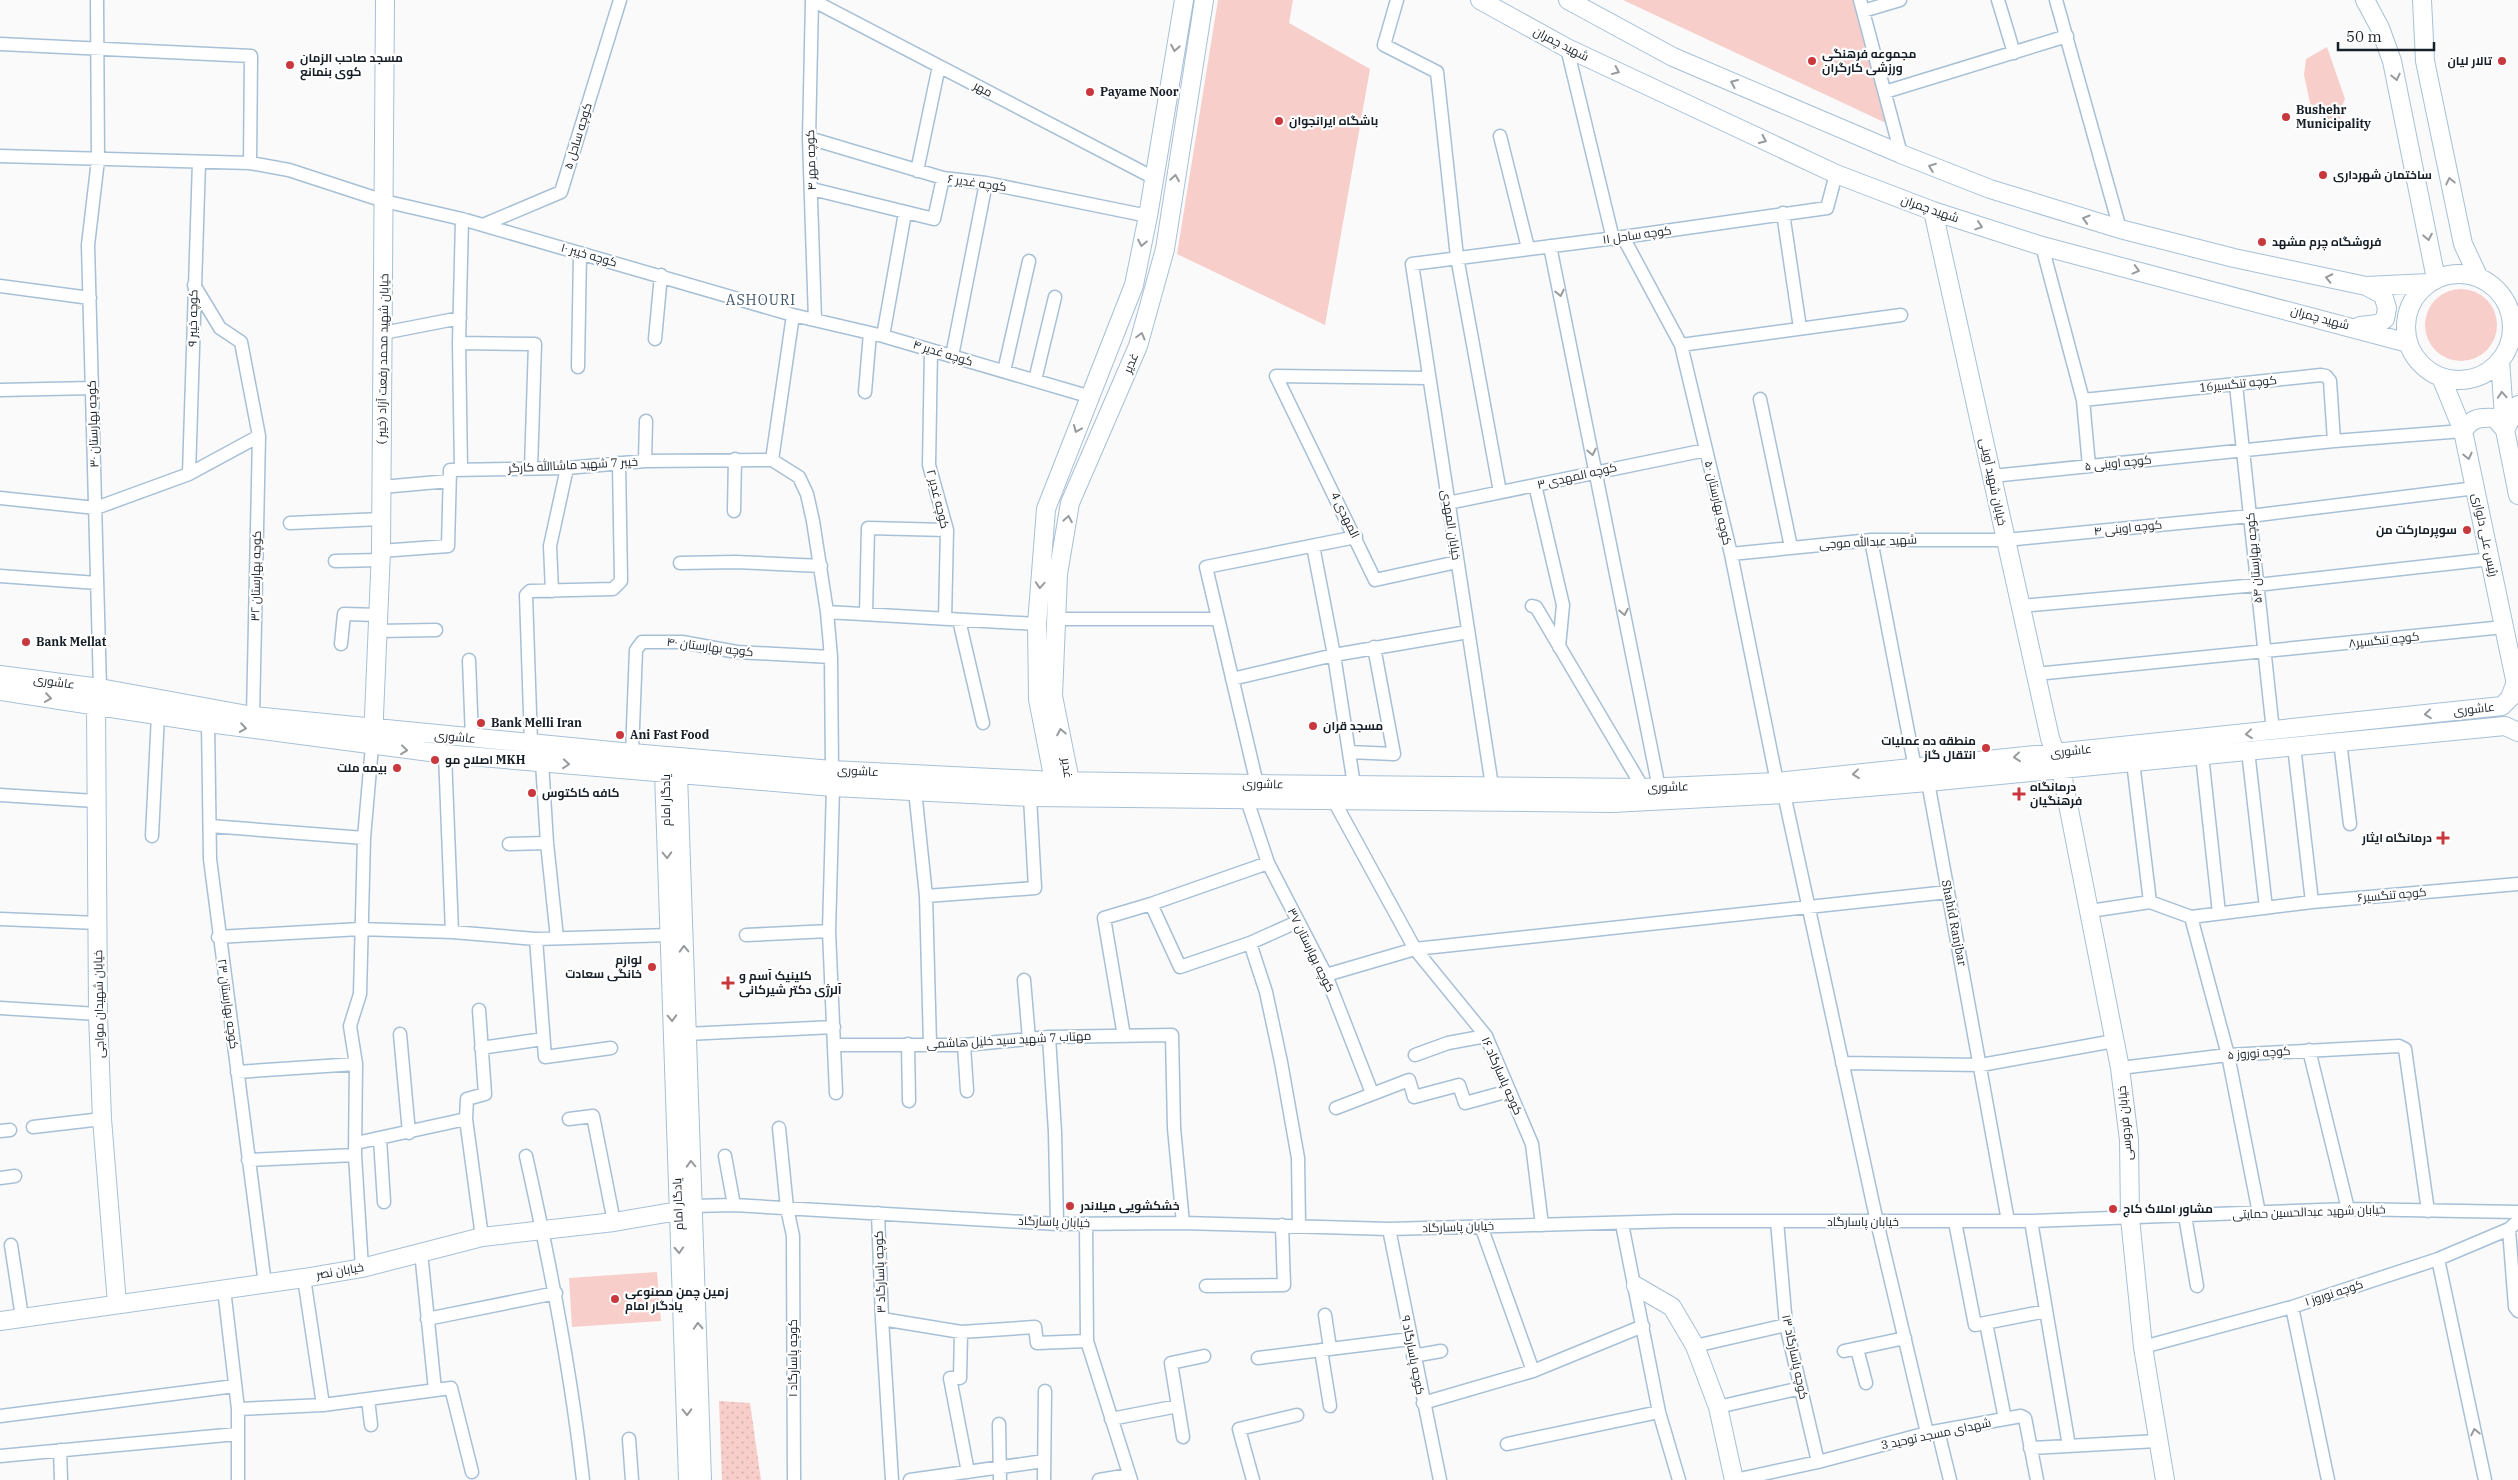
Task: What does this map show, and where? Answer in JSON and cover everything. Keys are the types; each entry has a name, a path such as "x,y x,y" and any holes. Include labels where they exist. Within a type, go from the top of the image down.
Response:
{"street":[{"name":"کوچه بهارستان ۳۰","path":"97,0 98,160 88,245 96,508 98,696"},
{"name":"( خیبر) خیابان شهید محمد رفعت آزاد","path":"374,731 382,487 385,0"},
{"name":"کوچه ساحل ۵","path":"483,225 561,192 620,0"},
{"name":"مهر","path":"812,0 1154,178"},
{"name":"کوچه مهر ۴","path":"812,0 809,138 815,320"},
{"name":"غدیر","path":"1062,786 1045,697 1037,624 1046,509 1134,285 1148,216 1184,0"},
{"name":"غدیر","path":"1045,697 1056,619 1058,574 1070,503 1138,346 1165,249 1204,0"},
{"path":"1397,0 1384,46 1437,72 1457,257 1500,492"},
{"name":"شهید چمران","path":"1480,0 1567,48 1836,174 1933,211 2042,246 2354,327 2408,343"},
{"path":"1568,0 1673,57 1901,154 1990,188 2120,229 2234,258 2366,286 2383,295 2387,308 2385,319 2378,324 2354,327"},
{"path":"1900,0 1862,6 1901,154"},
{"path":"1998,0 2014,53"},
{"path":"2056,0 2120,229"},
{"path":"2365,0 2380,28 2392,61 2433,281"},
{"path":"2422,0 2425,61 2463,244 2479,278"},
{"path":"1886,92 2066,36"},
{"path":"0,44 250,56 250,163"},
{"name":"کوچه بهارستان ۵۰","path":"1567,48 1618,238 1681,345 1730,554 1876,1222 1905,1338 1933,1432 1950,1480"},
{"path":"917,171 939,66"},
{"path":"1500,136 1528,248"},
{"name":"کوچه غدیر ۶","path":"809,138 943,178 986,183 1148,216"},
{"path":"0,156 250,163 288,170 384,201"},
{"name":"کوچه خیبر ۹","path":"189,474 199,162"},
{"name":"کوچه ساحل ۱۱","path":"1412,264 1618,238 1827,208 1836,174"},
{"path":"812,189 934,219 943,178"},
{"path":"952,356 986,183"},
{"name":"کوچه خیبر ۱۰","path":"384,201 462,219 793,314"},
{"name":"خیابان شهید آوینی","path":"1933,211 2036,674 2058,761"},
{"path":"883,336 905,212"},
{"path":"1783,213 1800,328"},
{"path":"336,561 448,546 450,470 462,470 460,318 462,219"},
{"path":"1550,246 1596,471 1651,788"},
{"path":"2042,246 2084,400 2089,466"},
{"path":"578,367 580,253"},
{"path":"1004,371 1029,261"},
{"name":"خیابان المهدی","path":"1412,264 1492,786"},
{"path":"2366,286 2433,281 2462,274 2479,278 2511,301 2505,430"},
{"path":"655,339 661,275"},
{"path":"2433,281 2417,294 2409,309 2406,326 2408,343 2416,358 2427,370 2442,377 2457,380 2473,378 2488,371 2508,351"},
{"name":"کوچه بهارستان ۳۲","path":"194,285 220,328 241,342 259,436 253,716"},
{"path":"0,286 90,298"},
{"path":"1035,380 1055,296"},
{"path":"793,314 772,460 801,479 807,494 821,566 827,612 831,657 832,778 829,931 836,1093"},
{"name":"کوچه غدیر ۴","path":"793,314 883,336 1091,397"},
{"path":"1681,345 1901,315"},
{"path":"383,333 460,318"},
{"path":"865,392 870,333"},
{"path":"460,343 535,344 532,468"},
{"name":"کوچه غدیر ۲","path":"930,350 930,465 947,530 945,619"},
{"name":"کوچه تنگسیر16","path":"2084,400 2321,375 2326,376 2330,381 2334,441"},
{"name":"المهدی 4","path":"1428,378 1276,376 1375,580 1457,562"},
{"name":"رئیس علی دلواری","path":"2442,377 2463,431 2517,690"},
{"name":"کوچه بهارستان ۵۴","path":"2236,385 2263,653 2273,731"},
{"path":"0,390 92,388"},
{"path":"1760,399 1791,547"},
{"path":"2505,430 2518,405"},
{"path":"2463,431 2470,421 2480,417 2495,418 2505,430 2513,446 2518,495"},
{"path":"645,461 646,421"},
{"name":"کوچه اوینی ۵","path":"1992,476 2334,441 2463,431"},
{"path":"0,498 96,508 189,474 259,436"},
{"name":"کوچه المهدی ۳","path":"1448,503 1596,471 1706,450"},
{"path":"734,511 735,459"},
{"name":"خیبر 7 شهید ماشاالله کارگر","path":"462,470 567,468 645,461 772,460"},
{"path":"531,743 526,595 530,591 613,589 621,581 620,463"},
{"path":"552,591 550,546 567,468"},
{"path":"382,487 449,481"},
{"path":"1535,485 1563,604 1559,647"},
{"name":"کوچه اوینی ۴","path":"2006,540 2250,516 2476,488"},
{"path":"290,523 381,519"},
{"path":"866,614 868,528 947,530"},
{"path":"1257,784 1206,567 1356,538"},
{"path":"1871,540 1915,768"},
{"name":"شهید عبدالله موجی","path":"1730,554 1871,540 2006,540"},
{"path":"1313,546 1334,655 1354,785"},
{"path":"2021,606 2256,585 2490,559"},
{"path":"680,563 735,562 821,566"},
{"path":"0,576 97,583"},
{"path":"1532,606 1536,607 1559,647 1651,788"},
{"path":"827,612 1037,624"},
{"path":"341,644 344,614 379,623 436,630"},
{"path":"1056,619 1218,619"},
{"path":"959,620 983,723"},
{"name":"کوچه تنگسیر۸","path":"2036,674 2263,653 2504,627"},
{"path":"1232,679 1374,647 1468,632"},
{"name":"کوچه بهارستان ۴۰","path":"632,753 636,650 642,642 682,642 745,652 831,657"},
{"path":"1349,752 1394,754 1374,647"},
{"path":"469,660 472,738"},
{"name":"عاشوری","path":"0,675 98,696 158,715 208,723 374,731 531,743 672,756 832,778 1030,797 1062,786 1257,784 1780,788 1928,782 2058,761 2273,731 2502,706 2517,690"},
{"name":"عاشوری","path":"0,691 98,696 374,731 445,754 671,773 1062,786 1247,800 1612,803 1780,788 1915,768 2058,761 2133,762 2504,726 2518,732"},
{"name":"خیابان شهیدان مواجی","path":"98,696 95,801 98,1014 102,1119 117,1304"},
{"path":"152,836 158,715"},
{"name":"کوچه بهارستان ۲۳","path":"208,723 210,859 218,937 264,1284"},
{"path":"362,1268 355,1149 356,1064 350,1026 360,994 360,929 364,838 374,731"},
{"path":"2340,741 2350,824"},
{"path":"2294,746 2312,902"},
{"path":"2248,751 2266,908"},
{"path":"445,754 452,932"},
{"path":"2202,755 2219,913"},
{"name":"یادگار امام","path":"672,756 672,802 686,1034 685,1208"},
{"name":"خیابان فردوسی","path":"2058,761 2090,911 2120,1068 2129,1140 2130,1218 2143,1346 2157,1441 2165,1480"},
{"path":"542,762 547,843 558,938"},
{"path":"2133,762 2150,902"},
{"name":"Shahid Ranjbar","path":"1928,782 2008,1221"},
{"path":"0,795 95,801"},
{"path":"926,896 1035,888 1030,797"},
{"path":"916,800 926,896 930,1044"},
{"name":"کوچه بهارستان ۳۷","path":"1247,800 1268,863 1296,922 1326,975 1372,1092"},
{"name":"کوچه پاسارگاد ۱۶","path":"1334,801 1415,949 1486,1036 1532,1144 1542,1225"},
{"name":"یادگار امام","path":"672,802 670,935 692,1358 702,1480"},
{"path":"210,826 364,838"},
{"path":"509,844 547,843"},
{"path":"1124,1036 1104,918 1151,904 1268,863"},
{"name":"کوچه تنگسیر۶","path":"2191,917 2312,902 2518,884"},
{"path":"1326,975 1415,949 1948,892"},
{"path":"2090,911 2150,902 2191,917 2228,1055 2259,1213"},
{"path":"1151,904 1180,967 1250,943 1296,922"},
{"path":"0,919 98,923"},
{"path":"218,937 360,929 452,932 536,939 670,935"},
{"path":"746,935 829,931"},
{"path":"536,939 545,1056 611,1048"},
{"path":"1250,943 1266,992 1298,1158 1299,1226"},
{"path":"1024,980 1030,1039"},
{"path":"0,1008 98,1014"},
{"path":"479,1010 485,1094 467,1099 466,1119 482,1237"},
{"path":"686,1034 834,1026"},
{"path":"400,1034 409,1133"},
{"name":"مهتاب 7 شهید سید خلیل هاشمی","path":"835,1045 964,1044 1049,1037 1172,1034 1174,1128 1183,1223"},
{"path":"1415,1055 1448,1043 1486,1036"},
{"path":"1049,1037 1056,1132 1057,1224"},
{"path":"481,1048 543,1039"},
{"path":"1842,1063 1980,1065 2114,1041"},
{"path":"908,1044 908,1100"},
{"path":"964,1044 967,1091"},
{"name":"کوچه نوروز ۵","path":"2120,1068 2228,1055 2399,1046 2405,1049 2428,1211"},
{"path":"2309,1050 2348,1209"},
{"path":"237,1072 356,1064"},
{"path":"1336,1108 1372,1092 1409,1080 1414,1097 1460,1085 1465,1102 1509,1091"},
{"path":"569,1119 593,1116 614,1222"},
{"path":"33,1127 102,1119"},
{"path":"248,1160 355,1149 380,1139 466,1119"},
{"name":"کوچه پاسارگاد ۱","path":"779,1128 787,1208 793,1236 794,1480"},
{"path":"380,1139 384,1202"},
{"path":"526,1156 556,1293 575,1405 583,1480"},
{"path":"725,1156 734,1205"},
{"path":"0,1178 15,1176"},
{"name":"خیابان پاسارگاد","path":"685,1208 734,1205 1057,1224 1183,1223 1389,1229 1777,1221 1955,1222 2130,1218"},
{"name":"خیابان نصر","path":"0,1321 304,1278 362,1268 482,1237 614,1222 685,1208"},
{"name":"خیابان شهید عبدالحسین حمایتی","path":"2130,1218 2348,1209 2518,1212"},
{"name":"کوچه پاسارگاد ۳","path":"878,1213 882,1319 961,1332 1035,1327 1036,1343 1087,1341"},
{"path":"2185,1216 2197,1286"},
{"name":"کوچه پاسارگاد ۱۳","path":"1777,1221 1786,1326 1818,1462"},
{"path":"2031,1221 2069,1446"},
{"path":"1955,1222 1974,1323 1976,1325 2046,1311"},
{"path":"1086,1224 1087,1341 1130,1477 1099,1480"},
{"path":"1622,1224 1636,1286 1659,1412 1679,1480"},
{"path":"1206,1286 1284,1285 1282,1225"},
{"path":"2513,1225 2515,1307 2518,1311"},
{"name":"کوچه نوروز ۱","path":"2143,1346 2292,1307 2438,1259 2513,1225"},
{"path":"1481,1226 1533,1371"},
{"name":"کوچه پاسارگاد ۹","path":"1389,1229 1413,1356 1440,1480"},
{"path":"11,1245 22,1317"},
{"path":"421,1252 435,1390"},
{"path":"2438,1259 2485,1480"},
{"path":"304,1278 323,1405"},
{"path":"1636,1286 1672,1307 1695,1346 1718,1407 1734,1480"},
{"path":"224,1289 238,1410 238,1480"},
{"path":"427,1319 556,1293"},
{"path":"2292,1307 2328,1480"},
{"path":"1325,1315 1325,1349 1330,1406"},
{"path":"882,1319 892,1480"},
{"path":"1986,1323 2005,1419"},
{"path":"1423,1403 1533,1371 1643,1326"},
{"path":"1695,1346 1786,1326"},
{"path":"961,1332 960,1378 950,1378 968,1472"},
{"path":"1866,1383 1850,1350 1905,1338"},
{"path":"1258,1358 1410,1339"},
{"path":"1413,1356 1441,1351"},
{"path":"1183,1437 1171,1363 1204,1356"},
{"name":"یادگار امام","path":"688,1480 692,1358"},
{"path":"0,1416 235,1386"},
{"path":"238,1410 323,1405 450,1388 472,1472"},
{"path":"1718,1407 1801,1388"},
{"path":"1044,1480 1045,1392"},
{"path":"368,1399 370,1425"},
{"path":"1111,1419 1178,1406"},
{"path":"1507,1444 1659,1412"},
{"path":"1253,1480 1239,1429 1297,1415"},
{"name":"شهدای مسجد توحید 3","path":"1734,1480 1818,1462 1933,1432 2021,1416 2025,1418 2030,1448"},
{"path":"999,1424 1000,1480"},
{"path":"0,1456 237,1434"},
{"path":"629,1439 632,1480"},
{"path":"2037,1480 2030,1448 2157,1441"},
{"path":"60,1450 61,1480"},
{"path":"910,1480 1044,1461"}],"shaded area":[{"name":"باشگاه ایرانجوان","path":"1218,0 1293,0 1289,23 1370,69 1325,325 1177,254"},
{"name":"مجموعه فرهنگی ورزشی کارگران","path":"1623,0 1853,0 1886,123"},
{"path":"2327,47 2345,99 2338,114 2341,118 2338,126 2312,112 2304,75 2306,59"},
{"path":"2461,289 2481,295 2491,305 2497,325 2491,345 2481,355 2461,361 2441,355 2431,345 2425,325 2431,305 2441,295"},
{"name":"زمین چمن مصنوعی یادگار امام","path":"657,1272 661,1321 572,1327 569,1278"},
{"path":"719,1401 750,1403 761,1480 722,1480"}],"place":[{"name":"مجموعه فرهنگی ورزشی کارگران","path":"1812,61"},
{"name":"تالار لیان","path":"2502,61"},
{"name":"مسجد صاحب الزمان کوی بنمانع","path":"290,65"},
{"name":"Payame Noor","path":"1090,92"},
{"name":"Bushehr Municipality","path":"2286,117"},
{"name":"باشگاه ایرانجوان","path":"1279,121"},
{"name":"ساختمان شهرداری","path":"2323,175"},
{"name":"فروشگاه چرم مشهد","path":"2262,242"},
{"name":"سوپرمارکت من","path":"2467,530"},
{"name":"Bank Mellat","path":"26,642"},
{"name":"Bank Melli Iran","path":"481,723"},
{"name":"مسجد قران","path":"1313,726"},
{"name":"Ani Fast Food","path":"620,735"},
{"name":"منطقه ده عملیات انتقال گاز","path":"1986,748"},
{"name":"اصلاح مو MKH","path":"435,760"},
{"name":"بیمه ملت","path":"397,768"},
{"name":"کافه کاکتوس","path":"532,793"},
{"name":"درمانگاه فرهنگیان","path":"2019,794"},
{"name":"درمانگاه ایثار","path":"2443,838"},
{"name":"لوازم خانگی سعادت","path":"652,967"},
{"name":"کلینیک آسم و آلرژی دکتر شیرکانی","path":"728,983"},
{"name":"خشکشویی میلاندر","path":"1070,1206"},
{"name":"مشاور املاک کاج","path":"2113,1209"},
{"name":"زمین چمن مصنوعی یادگار امام","path":"615,1299"}],"district":[{"name":"ASHOURI","path":"761,300"}]}
